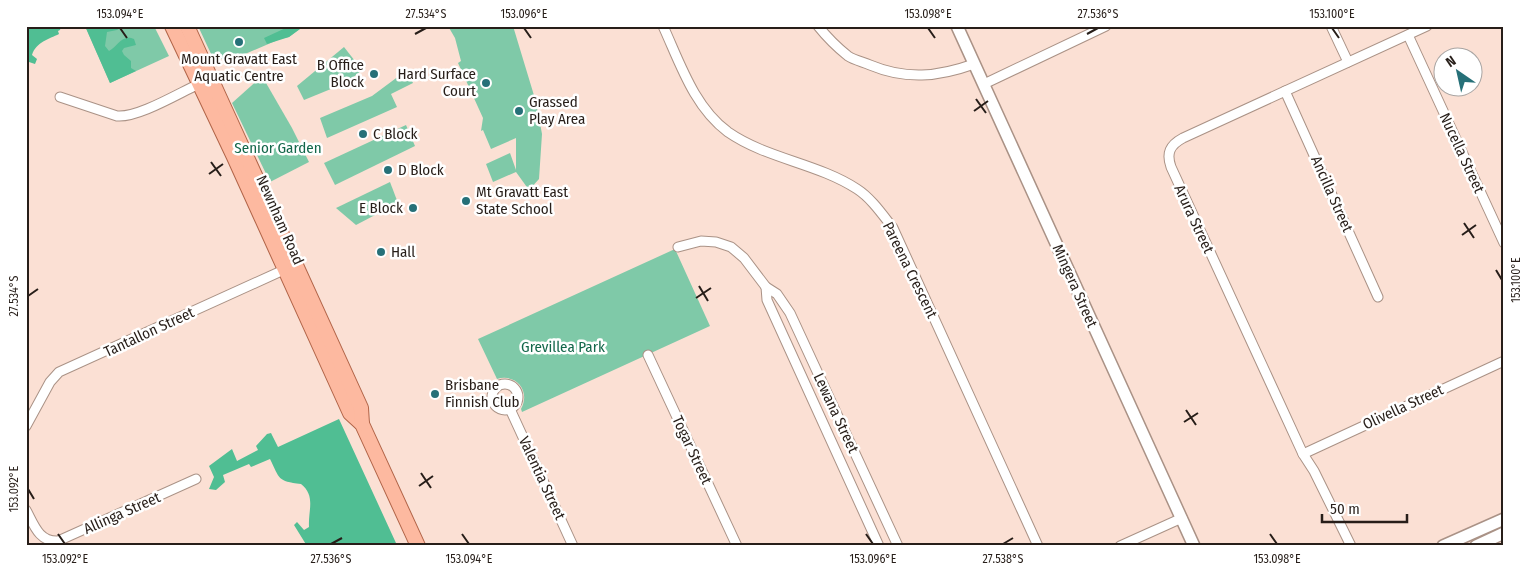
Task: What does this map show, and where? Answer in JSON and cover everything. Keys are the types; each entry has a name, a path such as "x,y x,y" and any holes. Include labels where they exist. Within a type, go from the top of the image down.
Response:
{"main road":[{"name":"Newnham Road","path":"172,26 361,408 362,424 418,546"},
{"name":"Newnham Road","path":"187,26 290,267"}],"street":[{"name":"Pareena Crescent","path":"663,26 688,81 705,109 727,131 754,147 831,176 858,189 893,228 1038,546"},
{"path":"818,26 849,57 882,70 908,75 933,75 974,64"},
{"name":"Mingera Street","path":"957,26 1194,546"},
{"path":"984,84 1106,26"},
{"path":"1331,26 1348,62"},
{"name":"Arura Street","path":"1351,546 1314,471 1303,454 1167,157 1171,147 1176,142 1427,26"},
{"name":"Nucella Street","path":"1408,35 1504,243"},
{"path":"60,97 124,117 200,84"},
{"name":"Ancilla Street","path":"1285,92 1378,297"},
{"name":"Lewana Street","path":"678,246 701,241 716,242 731,247 744,258 766,287 777,294 790,314 898,546"},
{"name":"Tantallon Street","path":"26,426 50,382 59,372 290,267"},
{"name":"Lewana Street","path":"766,287 767,300 880,546"},
{"name":"Togar Street","path":"648,355 737,546"},
{"name":"Olivella Street","path":"1303,454 1504,361"},
{"name":"Valentia Street","path":"510,409 573,546"},
{"name":"Allinga Street","path":"26,510 38,534 52,541 63,539 196,479"},
{"path":"1120,546 1182,518"},
{"path":"1443,546 1504,518"},
{"path":"1481,528 1484,544 1504,533"}],"green space":[{"path":"26,26 61,26 58,31 59,34 36,47 32,55 37,59 35,64 26,61"},
{"path":"85,26 154,26 169,56 110,83"},
{"path":"85,26 123,26 117,30 107,32 105,46 109,51 123,39 134,39 136,45 124,48 122,51 131,61 131,68 136,71 110,83"},
{"name":"Mount Gravatt East Aquatic Centre","path":"198,26 304,26 289,37 229,61 212,56"},
{"path":"290,26 304,26 289,37 267,44 264,38"},
{"name":"Grassed Play Area","path":"448,26 513,26 536,102 542,134 539,179 529,190 516,172 493,182 486,164 510,153 516,170 516,138 491,149 483,130 481,131 483,118 458,63 461,61 455,38"},
{"path":"344,47 362,70 348,82 304,100 297,86"},
{"path":"407,70 413,83 391,94 397,107 327,138 320,118 372,96"},
{"name":"Senior Garden","path":"262,76 309,162 270,182 232,103"},
{"path":"406,125 415,146 335,185 324,163"},
{"path":"390,182 398,203 356,225 336,208"},
{"name":"Grevillea Park","path":"675,249 710,326 522,412 524,396 520,385 510,379 497,379 478,339"},
{"path":"339,419 396,543 389,546 307,546 294,525 297,522 304,530 309,527 310,498 308,493 301,484 287,482 280,478 270,459 251,467 249,464 223,475 225,482 216,490 209,489 214,477 209,466 232,449 237,461 258,450 256,446 267,434 271,433 278,447"}],"place":[{"name":"Mount Gravatt East Aquatic Centre","path":"239,42"},
{"name":"B Office Block","path":"374,74"},
{"name":"Hard Surface Court","path":"486,83"},
{"name":"Grassed Play Area","path":"519,111"},
{"name":"C Block","path":"363,134"},
{"name":"D Block","path":"388,170"},
{"name":"Mt Gravatt East State School","path":"466,201"},
{"name":"E Block","path":"413,208"},
{"name":"Hall","path":"381,252"},
{"name":"Brisbane Finnish Club","path":"435,394"}]}
